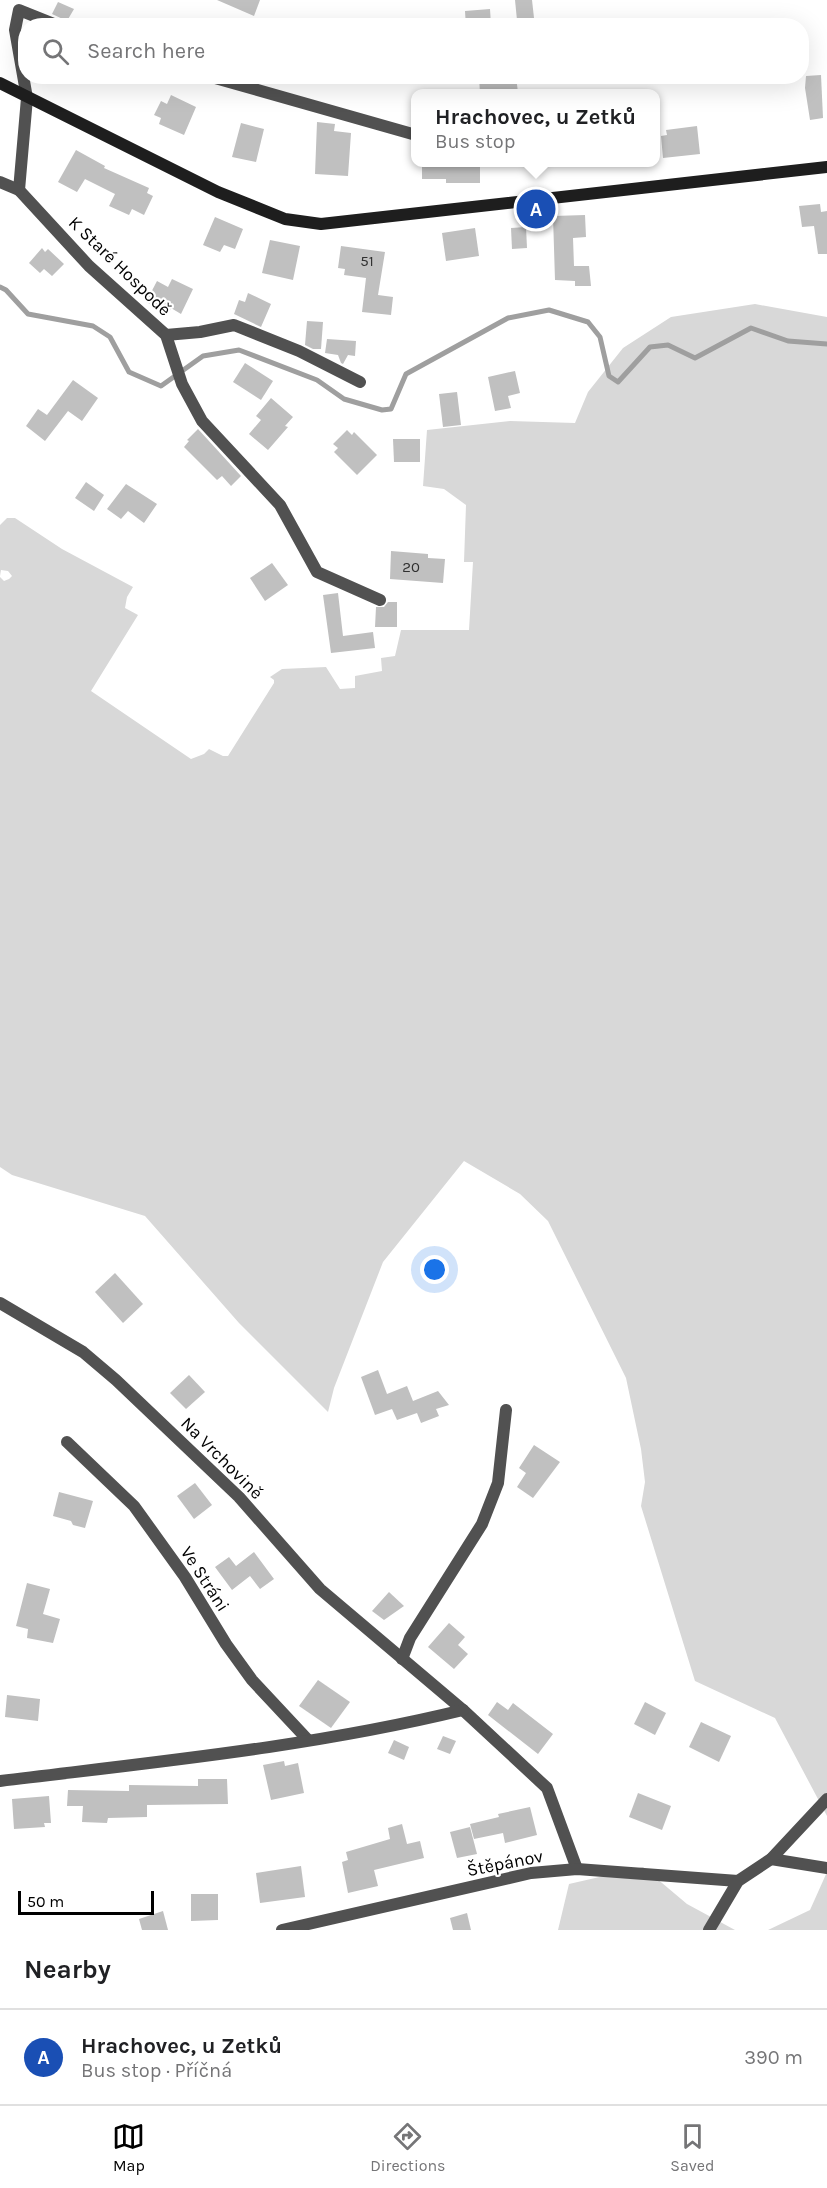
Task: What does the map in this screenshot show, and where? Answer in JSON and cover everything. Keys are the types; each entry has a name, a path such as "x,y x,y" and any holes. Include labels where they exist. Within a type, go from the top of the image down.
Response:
{"street":[{"path":"18,47 15,30 19,10 39,18"},
{"path":"0,83 218,192 285,219 321,225 827,167"},
{"path":"0,182 19,190 27,98 25,84"},
{"path":"236,84 411,134"},
{"name":"K Staré Hospodě","path":"19,190 88,266 166,335 182,384 202,422 280,505 317,572 380,600"},
{"path":"166,335 200,332 234,325 299,351 360,382"},
{"name":"Na Vrchovině","path":"0,1304 83,1352 116,1380 239,1497 320,1590 463,1710 547,1788 577,1869"},
{"path":"402,1659 410,1638 482,1524 498,1483 506,1410"},
{"name":"Ve Stráni","path":"68,1442 134,1506 185,1577 226,1644 252,1680 308,1740"},
{"path":"0,1781 240,1752 403,1725 463,1710"},
{"path":"709,1930 738,1881 771,1859 827,1799"},
{"path":"771,1859 827,1868"},
{"name":"Štěpánov","path":"282,1930 531,1874 577,1869 738,1881"}],"shaded area":[{"path":"755,304 827,317 827,1816 775,1718 695,1681 641,1506 645,1482 641,1449 626,1378 548,1221 520,1194 464,1161 383,1262 334,1388 328,1412 239,1323 145,1216 12,1175 0,1167 0,577 4,581 12,576 8,571 1,570 0,576 0,525 7,518 15,518 62,549 133,587 127,597 125,608 138,615 91,691 191,759 204,754 209,749 228,756 274,683 270,677 282,669 326,667 340,689 355,688 355,676 382,671 381,658 395,656 401,630 469,630 473,562 464,562 466,505 444,489 423,486 427,430 510,421 575,423 588,392 623,348 671,317"},
{"path":"643,1867 687,1904 735,1930 558,1930 569,1884"},
{"path":"827,1872 827,1930 768,1930 810,1910"}],"building":[{"path":"217,0 260,0 254,16"},
{"path":"515,0 532,0 534,18 517,18"},
{"path":"58,2 74,9 69,18 61,18 52,14"},
{"path":"490,9 491,18 465,18 465,11"},
{"path":"821,75 823,118 810,120 805,88 805,84 809,84 809,76"},
{"path":"479,84 517,84 518,89 480,89"},
{"path":"171,95 196,107 184,135 159,124 161,118 154,115 161,101 167,104"},
{"path":"317,122 335,124 334,131 351,133 348,176 315,174"},
{"path":"241,123 264,129 256,162 232,157"},
{"path":"697,126 700,154 663,158 661,136 667,135 666,130"},
{"path":"76,150 105,166 104,168 149,188 147,193 153,196 144,215 132,209 129,215 109,206 115,194 85,179 77,192 58,182"},
{"path":"422,167 480,167 480,183 446,183 446,179 422,179"},
{"path":"820,204 821,212 827,211 827,254 818,254 814,226 802,227 799,206"},
{"path":"585,215 586,237 573,238 574,266 589,266 591,286 575,286 575,281 555,280 553,216"},
{"path":"215,217 243,229 235,249 224,245 220,252 203,245"},
{"path":"526,227 527,248 512,249 511,228"},
{"path":"475,228 479,256 446,261 442,233"},
{"path":"270,240 300,246 293,280 262,273"},
{"path":"341,246 385,252 378,295 393,297 391,315 362,312 366,278 344,275 345,269 338,268"},
{"path":"42,248 45,252 48,249 64,264 52,276 44,269 40,273 29,263"},
{"path":"172,279 193,289 181,314 171,308 169,313 146,302 157,281 168,287"},
{"path":"248,293 271,304 261,327 234,314 239,300 245,302"},
{"path":"307,321 323,322 321,349 313,349 305,345"},
{"path":"327,339 356,341 355,356 348,355 343,364 341,363 338,355 325,353"},
{"path":"245,363 273,381 261,400 233,382"},
{"path":"515,371 520,393 508,396 511,408 495,411 488,377"},
{"path":"73,380 98,398 82,421 68,411 45,441 26,426 38,409 47,415"},
{"path":"457,392 461,425 443,427 439,394"},
{"path":"271,398 293,417 285,426 288,427 268,450 249,434 261,420 256,416"},
{"path":"198,429 241,476 231,486 222,476 217,480 184,447 189,441 187,440"},
{"path":"347,430 352,435 354,432 377,455 357,475 334,452 338,448 333,444"},
{"path":"393,439 420,439 420,462 394,462"},
{"path":"86,482 104,495 94,511 75,498"},
{"path":"126,484 157,504 144,523 128,511 121,519 107,509"},
{"path":"391,551 428,554 428,558 445,559 443,583 390,579"},
{"path":"272,563 288,585 265,601 250,578"},
{"path":"338,593 343,636 373,632 375,648 331,653 323,595"},
{"path":"388,602 397,602 397,627 375,627 376,607 384,607"},
{"path":"115,1273 143,1304 123,1323 95,1292"},
{"path":"378,1370 387,1394 407,1386 413,1401 438,1391 449,1405 436,1409 439,1416 421,1423 417,1413 397,1420 392,1409 375,1415 361,1377"},
{"path":"189,1375 205,1392 186,1409 170,1393"},
{"path":"534,1445 560,1462 533,1498 517,1487 526,1473 519,1468"},
{"path":"195,1483 212,1505 194,1519 177,1496"},
{"path":"59,1492 93,1501 85,1528 53,1516"},
{"path":"254,1552 274,1579 260,1589 250,1576 232,1590 215,1567 229,1557 236,1566"},
{"path":"27,1583 50,1589 43,1614 60,1619 53,1643 27,1638 28,1629 16,1626"},
{"path":"389,1592 404,1606 384,1620 372,1611"},
{"path":"449,1623 465,1637 458,1645 468,1654 454,1669 428,1647"},
{"path":"318,1680 350,1702 331,1728 299,1706"},
{"path":"7,1695 40,1699 38,1721 5,1717"},
{"path":"497,1702 508,1710 513,1703 553,1734 538,1754 488,1715"},
{"path":"645,1702 666,1713 655,1735 634,1724"},
{"path":"701,1722 731,1736 719,1762 689,1747"},
{"path":"443,1736 456,1741 450,1754 437,1749"},
{"path":"394,1740 409,1747 404,1760 388,1753"},
{"path":"284,1761 285,1766 298,1763 304,1793 271,1800 263,1765"},
{"path":"198,1779 227,1779 228,1804 147,1805 147,1817 108,1818 107,1823 82,1822 83,1806 67,1806 68,1790 129,1791 129,1785 198,1786"},
{"path":"638,1793 671,1806 662,1830 629,1817"},
{"path":"49,1796 51,1823 44,1823 45,1827 14,1829 12,1799"},
{"path":"530,1807 537,1835 505,1843 503,1833 474,1839 470,1824 499,1817 498,1814"},
{"path":"402,1824 407,1844 420,1841 424,1858 374,1870 378,1886 348,1893 342,1862 348,1860 346,1852 390,1839 388,1828"},
{"path":"470,1827 477,1854 457,1858 450,1832"},
{"path":"301,1866 305,1897 260,1903 256,1873"},
{"path":"191,1894 218,1894 218,1920 191,1921"},
{"path":"163,1911 168,1930 142,1930 139,1919"},
{"path":"467,1913 471,1930 453,1930 450,1918"}],"waterway":[{"path":"0,287 6,290 28,314 93,326 110,337 129,372 161,386 203,356 239,350 317,380 344,399 382,410 391,409 406,374 508,318 549,310 588,322 600,337 609,376 618,382 650,347 668,345 695,358 751,328 788,341 827,344"}],"place":[{"name":"Hrachovec, u Zetků","path":"536,209"}]}
